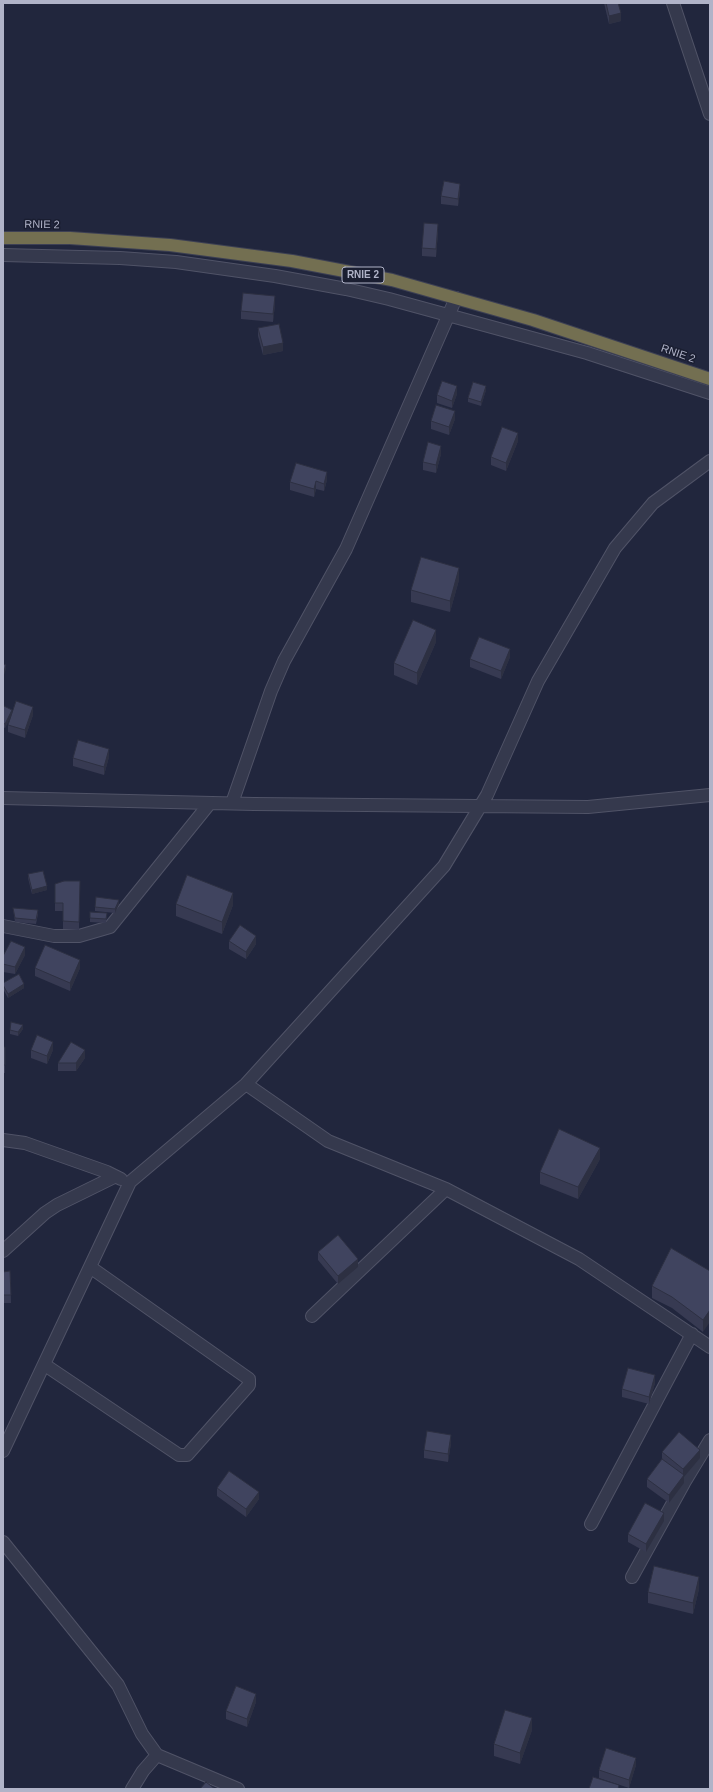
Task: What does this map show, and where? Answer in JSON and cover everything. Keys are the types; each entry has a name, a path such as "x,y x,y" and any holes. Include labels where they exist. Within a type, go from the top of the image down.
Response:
{"highway":[{"name":"RNIE 2","path":"3,238 62,238 122,241 235,253 292,261 392,280 533,320 710,379"}],"street":[{"path":"673,3 710,114"},
{"path":"3,255 120,258 176,262 275,276 346,289 587,353 710,393"},
{"path":"232,803 271,691 284,660 346,549 456,298"},
{"path":"3,1452 130,1182 246,1084 444,866 487,795 538,681 615,548 653,503 710,461"},
{"path":"3,798 210,803 588,807 710,795"},
{"path":"3,926 54,936 78,936 110,927 210,803"},
{"path":"246,1084 328,1141 446,1189 579,1259 710,1347"},
{"path":"3,1140 24,1143 107,1172 114,1177 130,1182"},
{"path":"3,1251 45,1212 114,1177"},
{"path":"312,1316 446,1189"},
{"path":"45,1365 179,1454 183,1455 187,1455 249,1385 249,1379 90,1267"},
{"path":"590,1524 692,1334"},
{"path":"632,1578 684,1483 710,1440"},
{"path":"3,1542 118,1685 142,1734 157,1755 238,1789"},
{"path":"132,1789 143,1771 157,1755"}],"building":[{"path":"606,3 618,3 621,13 609,16"},
{"path":"444,181 460,184 458,199 441,196"},
{"path":"424,223 438,224 436,249 422,248"},
{"path":"243,293 275,296 273,314 241,311"},
{"path":"279,324 283,343 263,347 258,328"},
{"path":"442,381 457,386 452,401 437,395"},
{"path":"473,382 486,386 481,402 468,398"},
{"path":"436,405 455,411 449,427 431,421"},
{"path":"502,427 518,433 506,463 491,457"},
{"path":"428,442 441,446 436,465 423,462"},
{"path":"296,463 327,472 324,484 316,481 314,489 290,482"},
{"path":"421,557 459,568 450,601 411,590"},
{"path":"413,620 436,630 417,673 394,663"},
{"path":"479,637 510,649 501,671 470,659"},
{"path":"3,664 6,665 3,674"},
{"path":"16,701 33,707 25,730 8,725"},
{"path":"4,706 12,710 5,724 3,723"},
{"path":"78,740 109,749 104,767 73,758"},
{"path":"43,871 47,886 32,890 28,874"},
{"path":"187,875 233,893 222,922 176,904"},
{"path":"64,881 80,881 79,922 63,921 63,903 55,903 55,884"},
{"path":"96,897 119,900 115,909 95,907"},
{"path":"13,908 38,910 36,920 15,918"},
{"path":"90,912 107,913 106,919 90,918"},
{"path":"240,925 256,936 246,952 229,941"},
{"path":"11,941 25,947 15,967 3,964 3,956"},
{"path":"45,945 80,960 70,983 35,968"},
{"path":"19,974 24,984 8,994 3,983"},
{"path":"11,1022 23,1025 18,1032 10,1030"},
{"path":"37,1035 53,1042 47,1056 31,1050"},
{"path":"71,1042 85,1050 76,1063 58,1063"},
{"path":"3,1047 5,1047 5,1065 3,1065"},
{"path":"559,1129 600,1148 578,1187 540,1172"},
{"path":"338,1235 358,1259 338,1276 318,1252"},
{"path":"671,1248 710,1271 710,1310 703,1320 672,1297 652,1286"},
{"path":"10,1271 11,1295 3,1295 3,1272"},
{"path":"628,1368 655,1375 649,1397 622,1389"},
{"path":"427,1431 451,1435 448,1454 424,1450"},
{"path":"679,1432 700,1450 683,1469 662,1452"},
{"path":"662,1459 684,1475 669,1495 647,1479"},
{"path":"229,1471 259,1492 246,1509 217,1488"},
{"path":"645,1503 664,1513 646,1544 628,1534"},
{"path":"654,1566 699,1577 693,1603 648,1592"},
{"path":"236,1686 256,1694 247,1719 226,1711"},
{"path":"505,1710 532,1718 520,1753 494,1744"},
{"path":"606,1748 636,1758 629,1780 599,1770"},
{"path":"593,1777 619,1785 618,1789 589,1789"},
{"path":"206,1782 215,1789 200,1789"}]}
